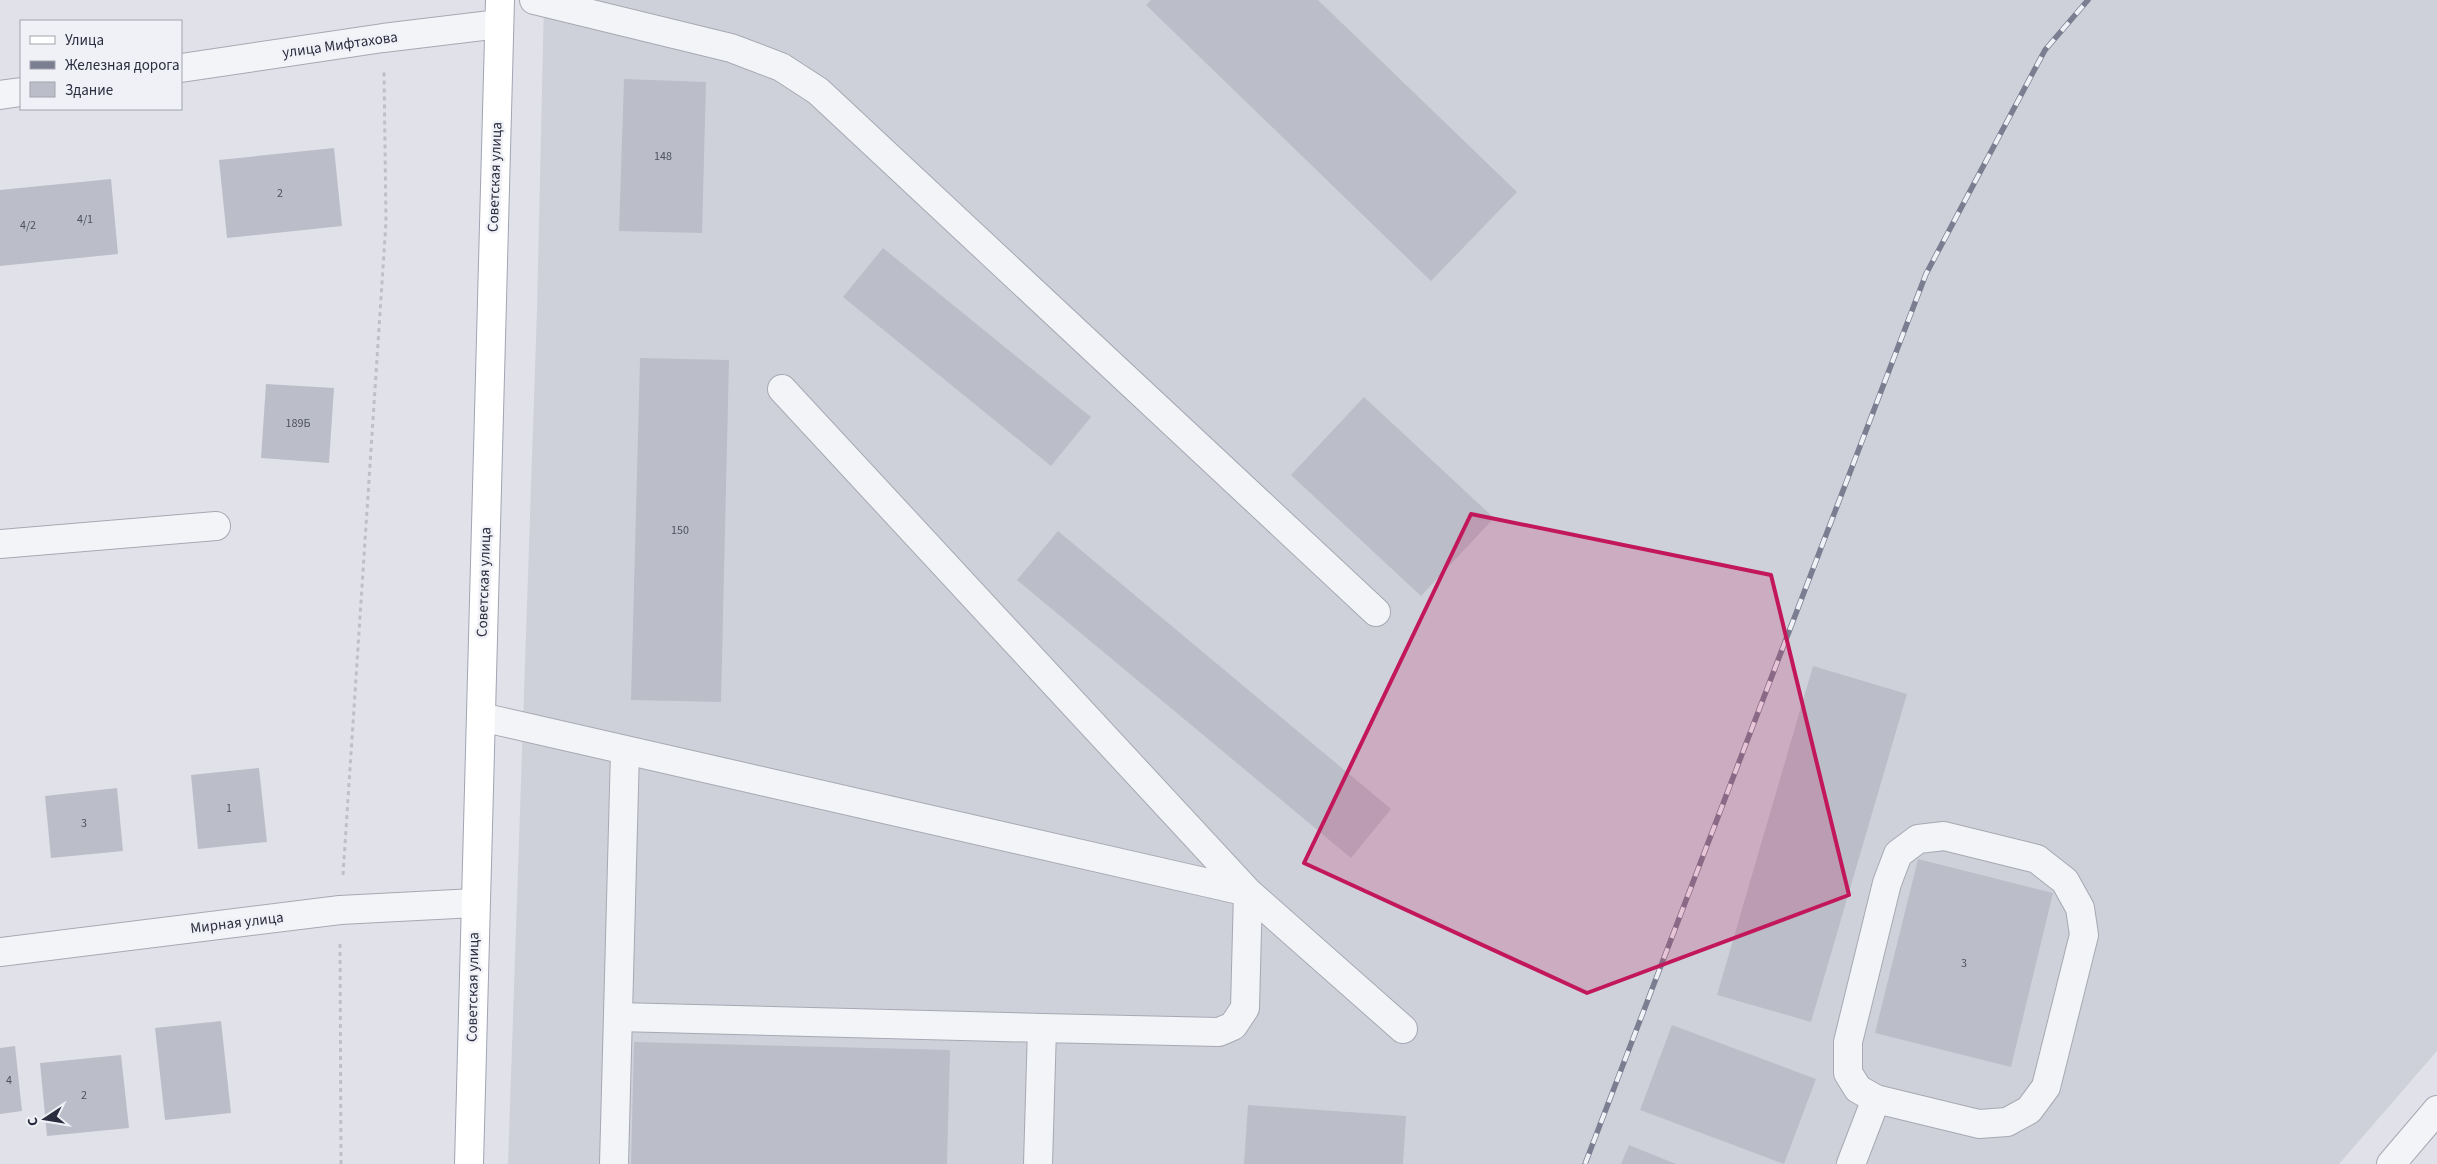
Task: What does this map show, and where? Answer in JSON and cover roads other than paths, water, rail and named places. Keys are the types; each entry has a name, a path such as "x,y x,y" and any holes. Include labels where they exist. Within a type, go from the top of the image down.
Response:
{"main road":[{"name":"Советская улица","path":"469,1164 500,12"}],"street":[{"path":"534,0 731,48 781,68 818,90 1376,612"},
{"name":"улица Мифтахова","path":"182,68 383,38 500,12"},
{"path":"0,95 20,92"},
{"path":"782,389 1248,892 1403,1029"},
{"path":"0,544 216,526"},
{"path":"481,717 1248,892"},
{"path":"614,1164 624,750"},
{"path":"1944,836 2037,859 2065,882 2080,908 2084,935 2046,1087 2029,1110 2007,1122 1979,1124 1876,1099 1858,1089 1848,1073 1848,1042 1887,883 1898,854 1918,839 1944,836"},
{"path":"618,1017 1219,1032 1233,1026 1245,1008 1248,892"},
{"name":"Мирная улица","path":"0,952 340,910 476,903"},
{"path":"1038,1164 1042,1028"},
{"path":"1851,1164 1876,1099"},
{"path":"2391,1164 2437,1110"}],"railway":[{"path":"1585,1164 1926,274 2045,50 2088,0"}]}
